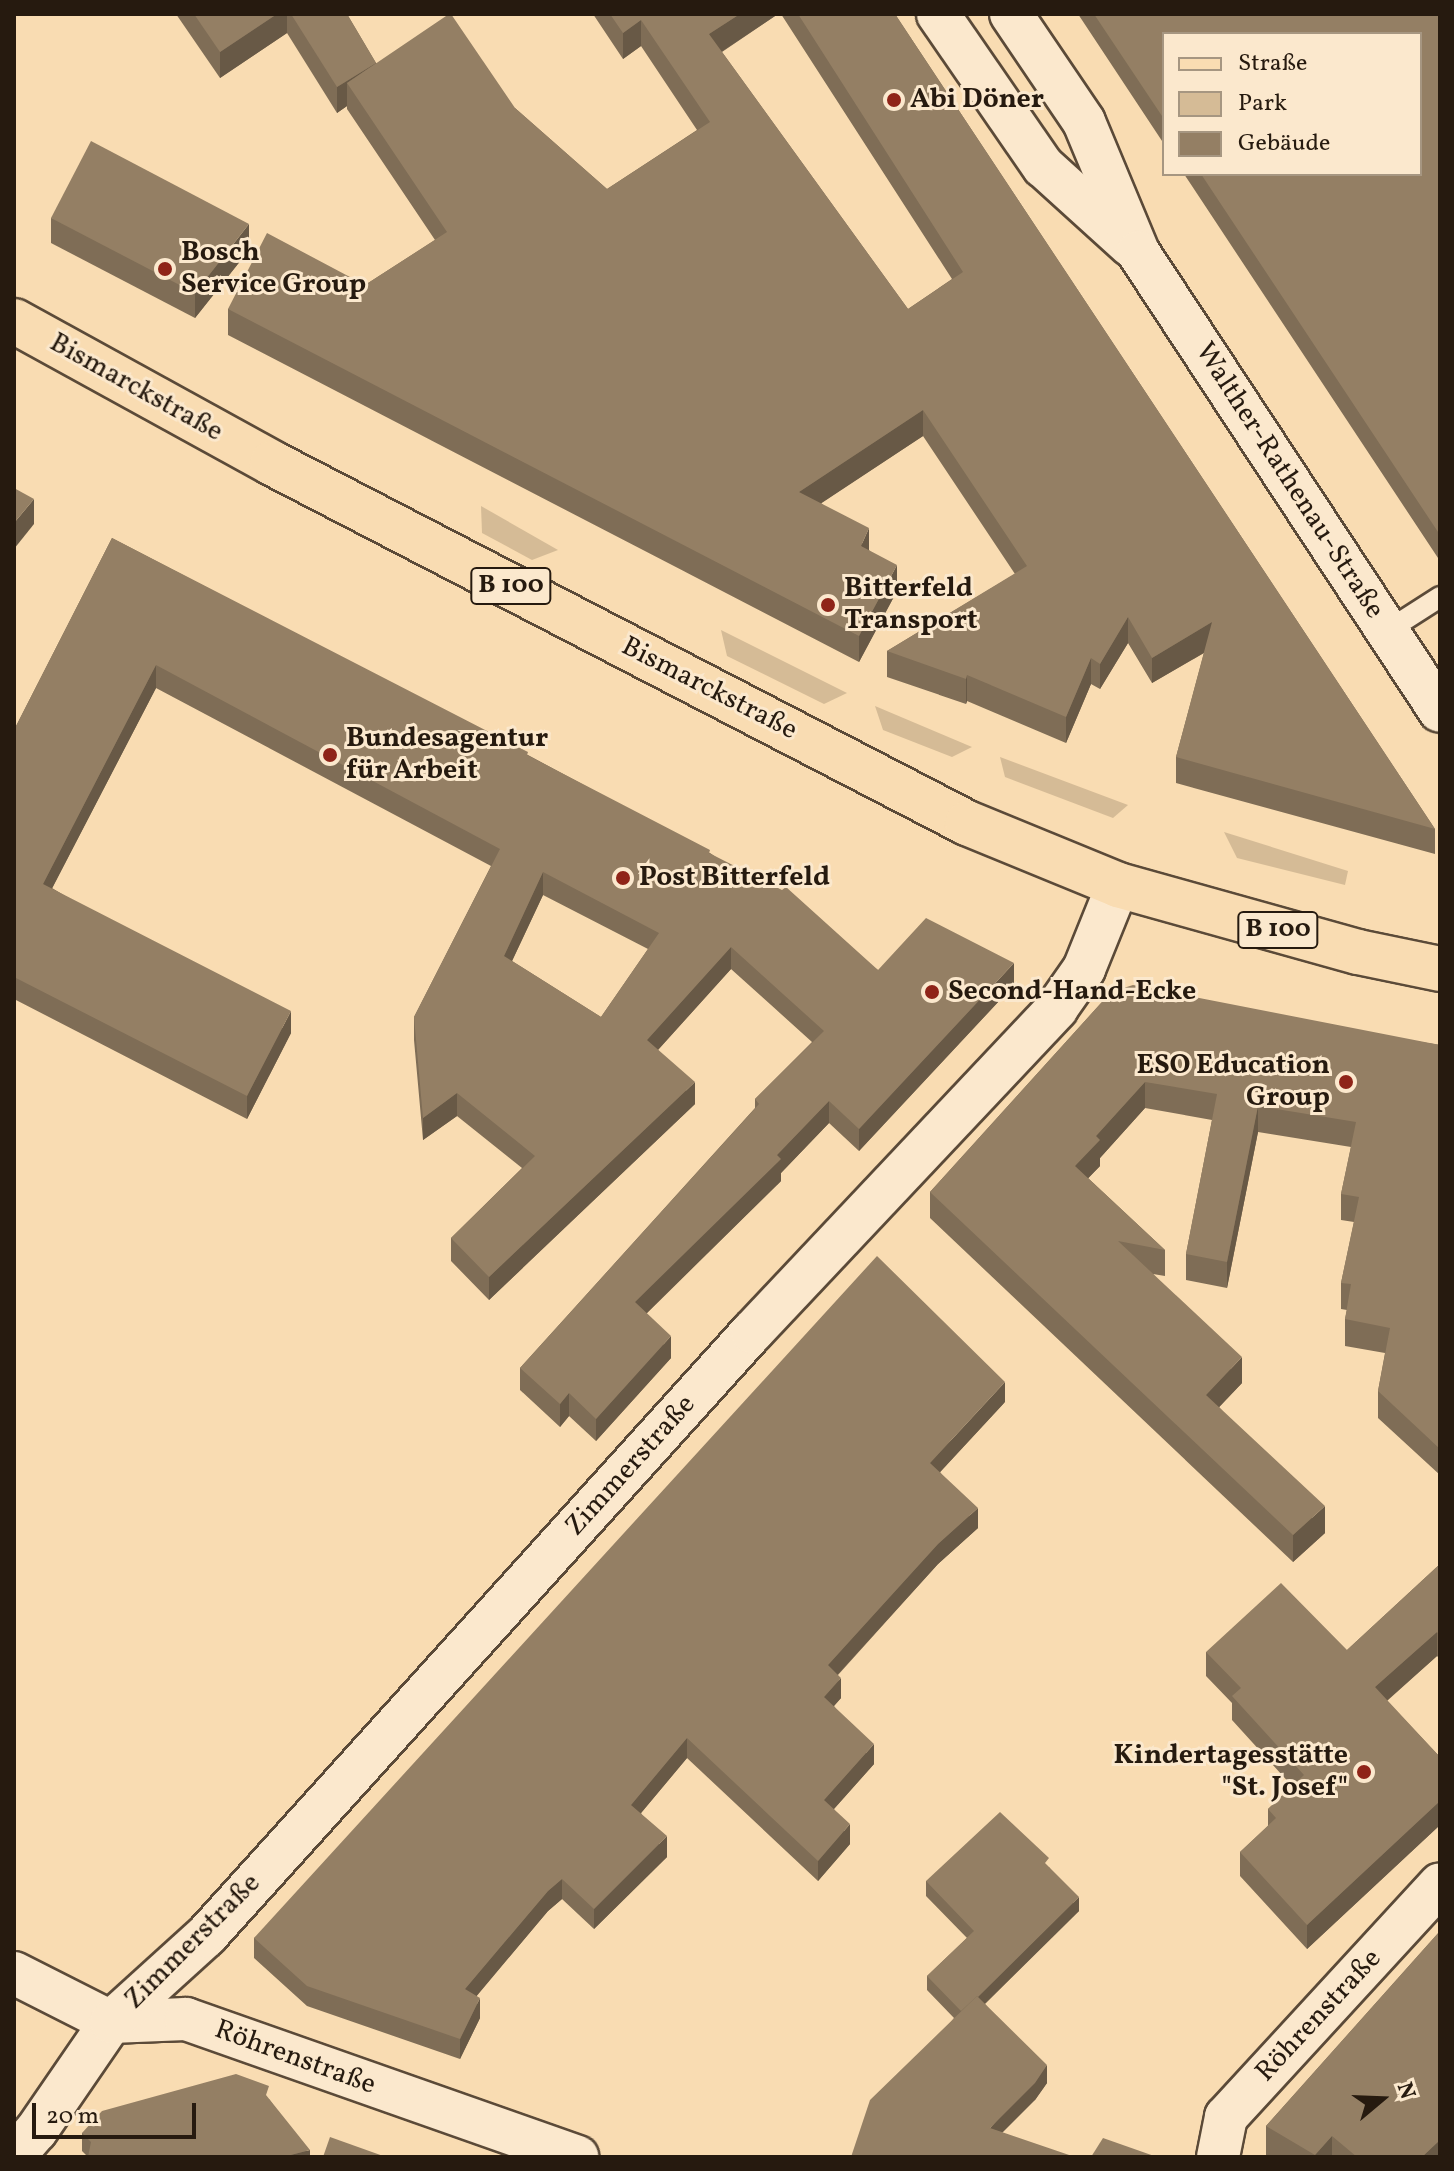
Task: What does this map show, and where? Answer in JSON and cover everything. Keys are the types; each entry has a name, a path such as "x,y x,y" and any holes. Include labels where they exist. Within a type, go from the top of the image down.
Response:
{"main road":[{"name":"Bismarckstraße","path":"14,321 272,463 967,823 1118,885 1358,952 1440,969"}],"street":[{"name":"Walther-Rathenau-Straße","path":"938,14 1043,166 1138,252"},
{"name":"Walther-Rathenau-Straße","path":"1011,14 1084,122 1138,252 1440,711"},
{"name":"Zimmerstraße","path":"14,2156 36,2131 111,2022 206,1936 752,1332 1056,1009 1084,969 1118,885"},
{"name":"Röhrenstraße","path":"1218,2157 1226,2117 1440,1884"},
{"name":"Röhrenstraße","path":"14,1973 111,2022 186,2019 577,2157"}],"lane":[{"path":"1387,631 1440,597"}],"green space":[{"path":"481,506 558,550 532,560 482,533"},
{"path":"721,630 847,693 824,704 727,656"},
{"path":"875,706 972,747 952,757 883,730"},
{"path":"1000,757 1128,805 1113,818 1005,777"},
{"path":"1224,832 1348,871 1345,885 1237,858"}],"building":[{"path":"194,14 277,14 220,52"},
{"path":"291,14 347,14 376,63 337,87"},
{"path":"449,14 515,108 607,189 710,122 641,20 623,33 610,14 740,14 709,34 908,309 963,272 798,14 895,14 1435,829 1176,757 1212,622 1152,658 1128,617 1100,664 1091,658 1066,717 967,675 966,679 887,651 1027,566 923,410 799,492 869,528 861,546 897,565 859,636 228,309 267,233 365,285 447,232 347,83"},
{"path":"1094,14 1440,14 1440,535 1202,176 1422,176 1422,32 1162,32 1162,116"},
{"path":"91,141 249,224 195,293 51,218"},
{"path":"14,488 34,499 14,523"},
{"path":"112,538 528,752 527,755 710,850 709,853 782,890 786,887 878,970 926,918 1014,963 859,1129 829,1101 777,1155 781,1159 635,1302 671,1336 596,1419 569,1393 560,1404 520,1368 759,1104 755,1099 824,1031 731,947 647,1040 695,1082 489,1277 451,1238 535,1156 457,1093 423,1118 414,1017 500,849 156,665 43,884 291,1011 247,1096 14,977 14,730","holes":["543,872 659,933 601,1017 504,956"]},
{"path":"1133,985 1440,1045 1440,1449 1378,1391 1390,1328 1345,1319 1351,1284 1341,1283 1359,1197 1341,1194 1356,1122 1258,1106 1227,1262 1186,1254 1217,1094 1145,1082 1096,1136 1100,1140 1075,1166 1165,1250 1118,1241 1242,1357 1206,1395 1325,1506 1293,1535 930,1192 1111,992"},
{"path":"877,1256 1005,1382 930,1463 978,1508 938,1544 828,1665 841,1678 824,1697 874,1744 824,1800 850,1824 818,1861 687,1738 631,1805 667,1836 594,1909 562,1879 548,1891 465,1989 480,1998 460,2039 307,1986 254,1938"},
{"name":"Kindertagesstätte \"St. Josef\"","path":"1440,1564 1440,1635 1437,1632 1375,1687 1440,1757 1440,1801 1307,1925 1240,1852 1276,1818 1268,1809 1304,1775 1232,1696 1241,1688 1206,1652 1281,1583 1347,1650"},
{"path":"1000,1812 1049,1858 1045,1863 1079,1897 961,2011 927,1976 974,1931 926,1881"},
{"path":"1440,1931 1440,2140 1422,2157 1357,2157 1332,2136 1315,2155 1266,2126"},
{"path":"977,1996 1047,2065 1035,2083 990,2128 1075,2157 851,2157 870,2100"},
{"path":"236,2074 269,2086 266,2095 310,2150 283,2157 88,2157 91,2142 82,2133 102,2111"},
{"path":"330,2137 386,2157 323,2157"},
{"path":"1103,2138 1157,2157 1091,2157"}],"place":[{"name":"Abi Döner","path":"894,100"},
{"name":"Bosch Service Group","path":"165,269"},
{"name":"Bitterfeld Transport","path":"828,605"},
{"name":"Bundesagentur für Arbeit","path":"330,755"},
{"name":"Post Bitterfeld","path":"623,878"},
{"name":"Second-Hand-Ecke","path":"932,992"},
{"name":"ESO Education Group","path":"1346,1082"},
{"name":"Kindertagesstätte \"St. Josef\"","path":"1364,1772"}]}
